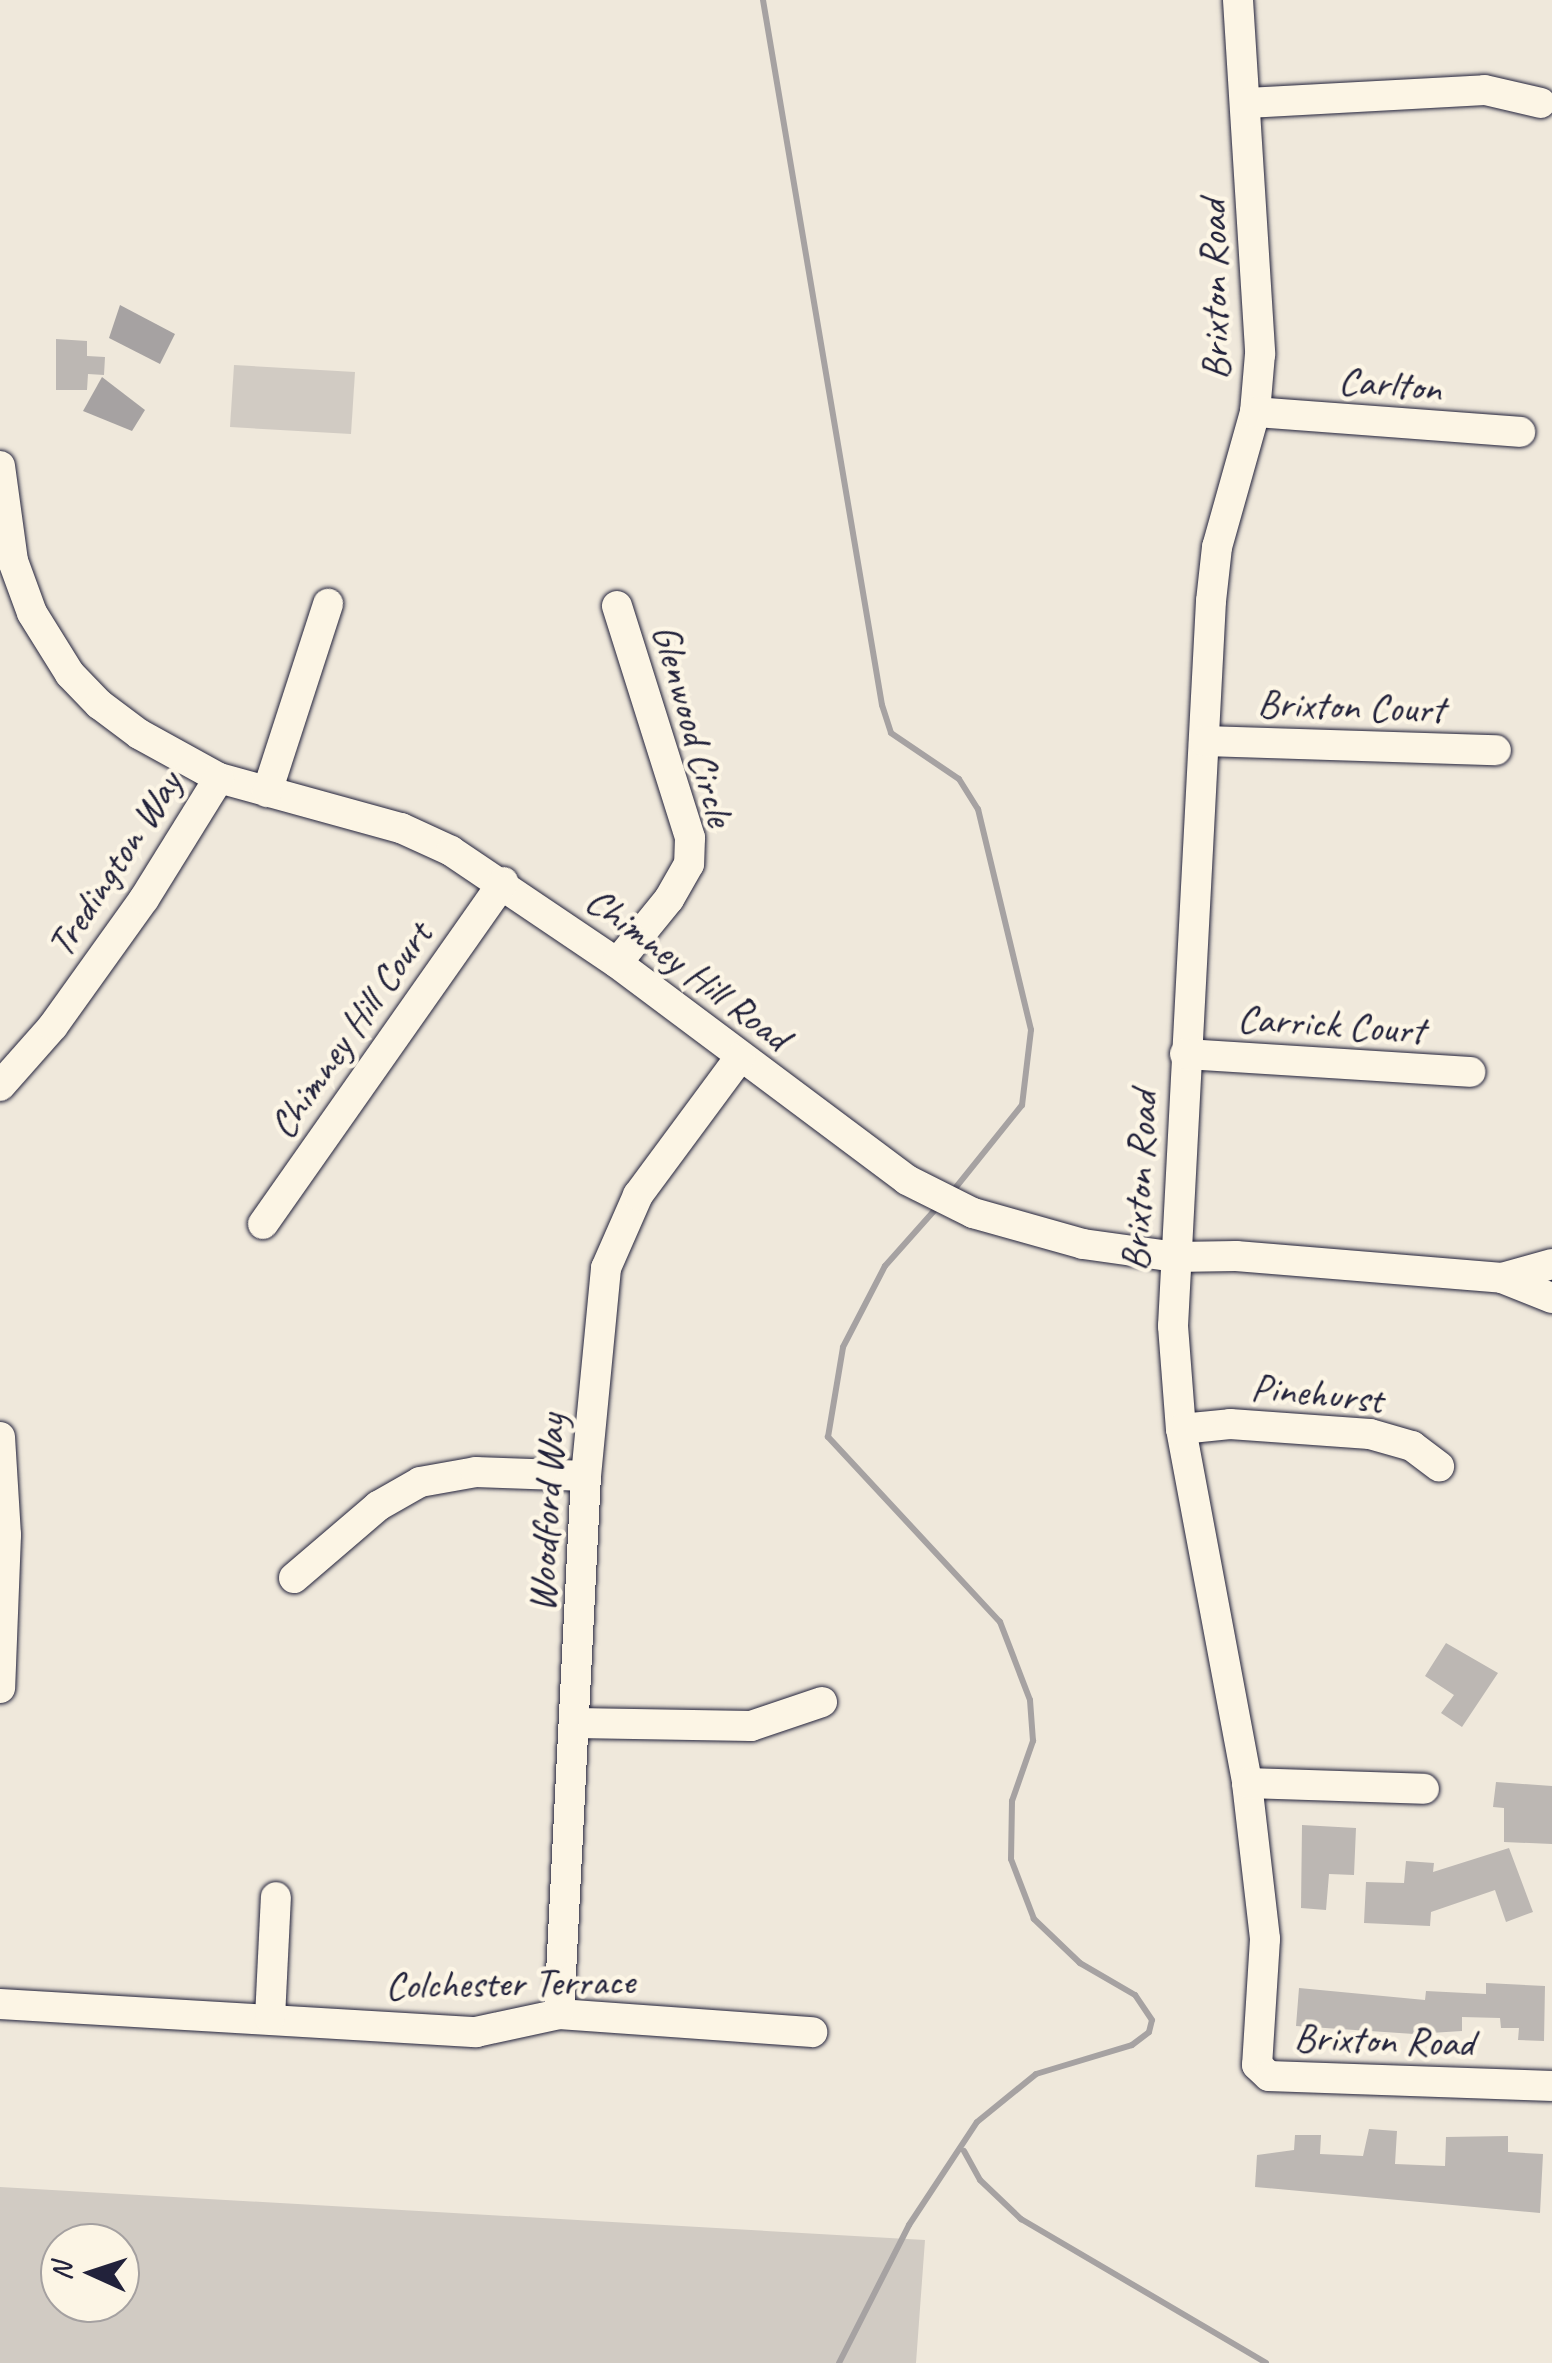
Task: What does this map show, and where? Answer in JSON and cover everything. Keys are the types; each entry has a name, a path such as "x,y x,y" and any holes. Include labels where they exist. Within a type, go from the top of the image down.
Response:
{"street":[{"name":"Brixton Road","path":"1238,0 1260,354 1255,412 1217,546 1175,1257 1181,1429 1247,1784 1264,1939 1257,2065 1270,2076 1552,2086"},
{"path":"1247,103 1486,90 1541,103"},
{"name":"Carlton","path":"1255,412 1520,432"},
{"name":"Chimney Hill Road","path":"0,466 0,499 32,613 70,674 139,734 218,778 401,828 503,882 907,1180 973,1212 1083,1244 1175,1257 1236,1256 1502,1278"},
{"path":"267,792 328,604"},
{"name":"Glenwood Circle","path":"616,606 690,838 688,864 676,887 617,963"},
{"name":"Brixton Court","path":"1204,742 1496,750"},
{"name":"Tredington Way","path":"0,1086 53,1026 144,899 218,778"},
{"name":"Chimney Hill Court","path":"263,1224 503,882"},
{"name":"Carrick Court","path":"1186,1054 1470,1072"},
{"name":"Woodford Way","path":"559,2014 586,1476 606,1268 638,1195 740,1056"},
{"path":"1502,1278 1552,1264"},
{"path":"1502,1278 1552,1298"},
{"name":"Pinehurst","path":"1181,1429 1230,1424 1370,1434 1412,1446 1439,1466"},
{"path":"0,1436 6,1535 0,1688"},
{"path":"294,1578 378,1506 420,1482 476,1472 586,1476"},
{"path":"576,1723 750,1726 822,1702"},
{"path":"1247,1784 1424,1789"},
{"path":"270,2018 276,1897"},
{"name":"Colchester Terrace","path":"0,2004 476,2032 559,2014 812,2032"}],"shaded area":[{"path":"120,305 175,334 160,364 109,338"},
{"path":"234,365 355,372 351,434 230,427"},
{"path":"102,377 145,410 132,431 83,411"},
{"path":"0,2187 925,2240 916,2363 0,2363"}],"building":[{"path":"56,339 87,341 87,356 105,357 104,375 88,374 87,390 56,390"},
{"path":"1446,1643 1498,1673 1462,1727 1441,1713 1454,1695 1425,1676"},
{"path":"1496,1782 1552,1786 1552,1844 1504,1842 1504,1808 1493,1807"},
{"path":"1302,1825 1356,1828 1354,1875 1329,1874 1326,1910 1301,1908"},
{"path":"1509,1848 1533,1912 1506,1922 1495,1890 1431,1912 1430,1926 1364,1923 1366,1882 1404,1883 1406,1861 1434,1863 1433,1872"},
{"path":"1486,1983 1545,1986 1544,2041 1518,2040 1519,2028 1501,2028 1500,2018 1462,2017 1462,2031 1414,2034 1296,2026 1299,1988 1425,2000 1426,1991 1486,1994"},
{"path":"1369,2129 1397,2131 1395,2164 1445,2166 1446,2137 1508,2136 1508,2152 1543,2154 1540,2213 1255,2187 1257,2155 1294,2150 1295,2135 1321,2135 1320,2154 1363,2156"}],"waterway":[{"path":"763,0 882,705 891,733 959,779 978,809 1031,1030 1022,1105 952,1192"},
{"path":"839,2363 909,2225 977,2122 1036,2074 1132,2045 1149,2032 1152,2020 1135,1995 1080,1963 1034,1919 1011,1859 1012,1801 1033,1741 1030,1700 1000,1622 828,1437 843,1347 885,1266 940,1204"},
{"path":"964,2151 980,2180 1021,2219 1266,2363"}]}
